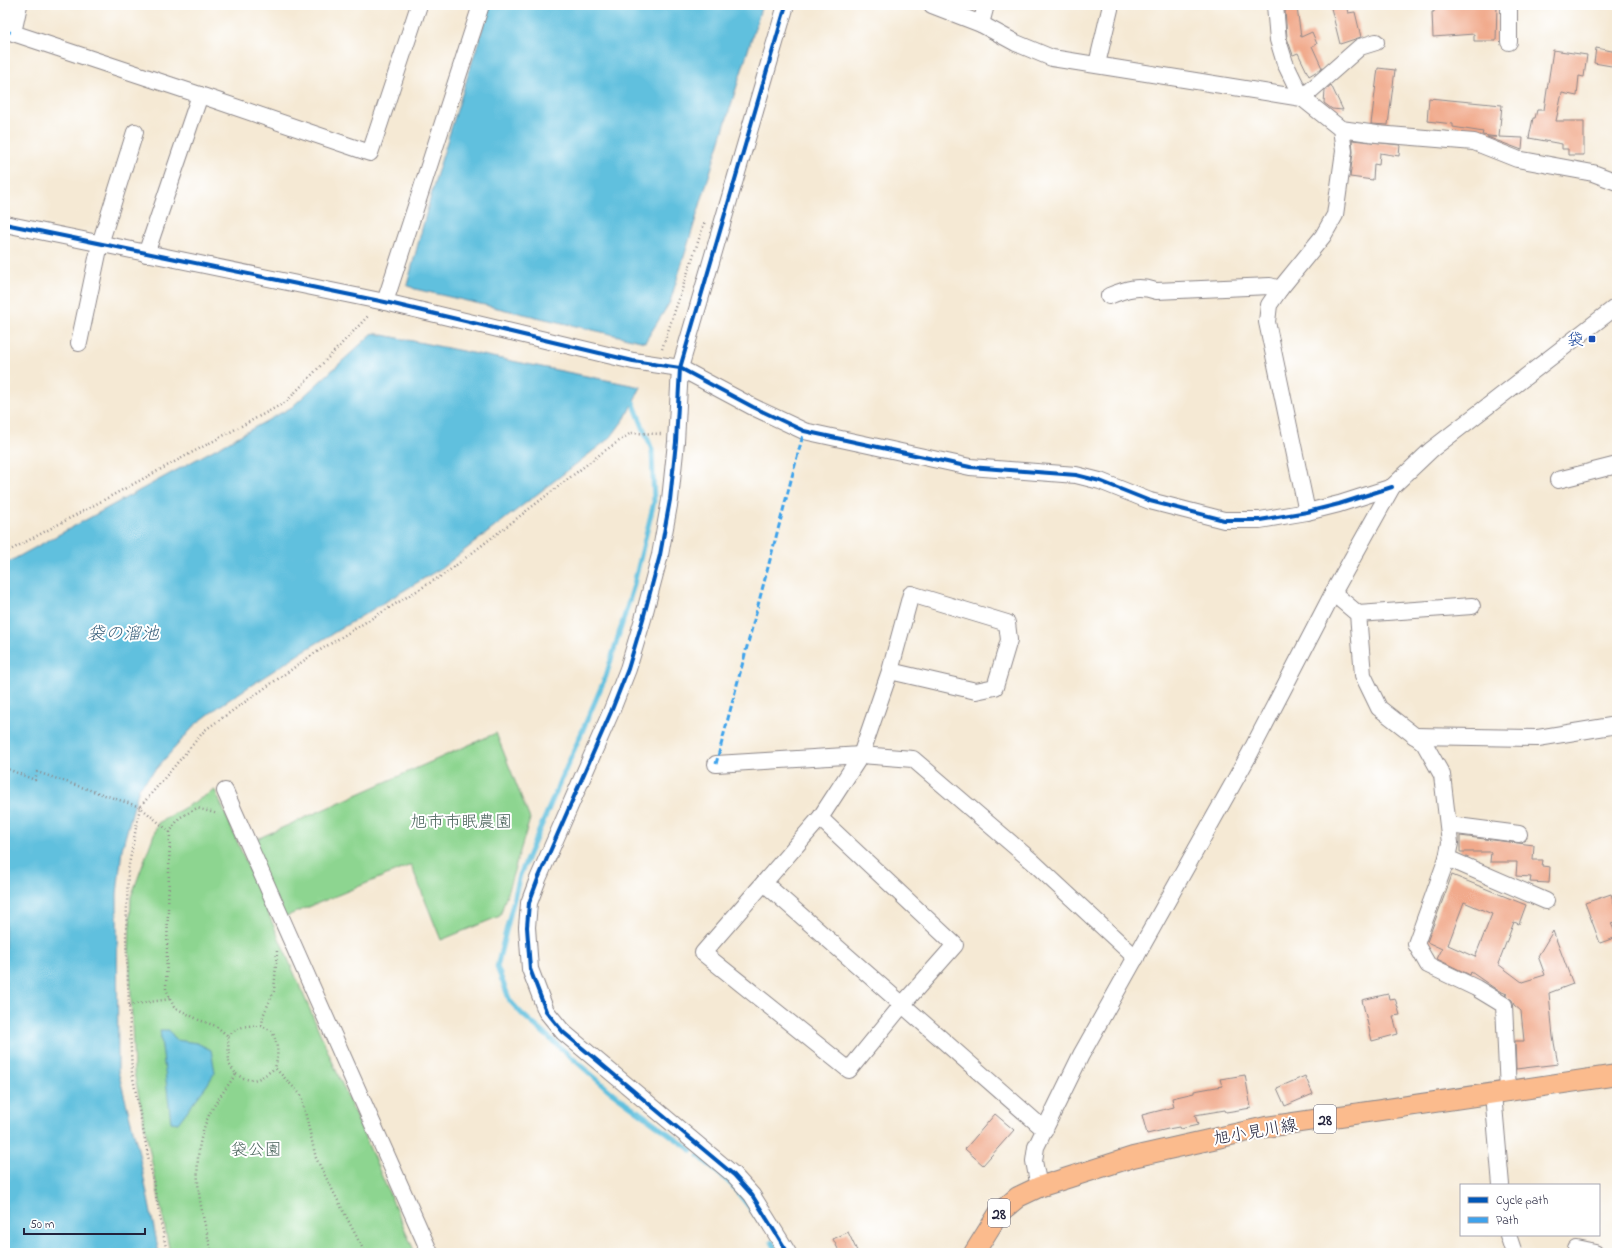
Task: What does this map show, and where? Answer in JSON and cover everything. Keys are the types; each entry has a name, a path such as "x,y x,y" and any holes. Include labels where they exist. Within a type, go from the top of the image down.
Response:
{"main road":[{"name":"旭小見川線","path":"974,1253 999,1213 1018,1197 1039,1187 1132,1157 1266,1128 1617,1075"}],"street":[{"path":"19,5 13,33 200,94 370,153 419,5"},
{"path":"385,302 481,5"},
{"path":"786,5 680,368 670,500 660,555 628,669 529,903 527,928 530,969 546,1011 563,1032 734,1175 752,1194 788,1253"},
{"path":"932,5 980,24 1052,58 1302,98"},
{"path":"980,24 986,5"},
{"path":"1097,64 1111,5"},
{"path":"1275,5 1278,40 1285,63 1302,98 1341,129 1377,134 1474,142 1517,159 1593,173 1617,182"},
{"path":"1509,5 1509,42"},
{"path":"1302,98 1360,47 1376,42"},
{"path":"146,254 200,94"},
{"path":"1307,512 1267,322 1269,305 1322,236 1335,215 1344,151 1341,129"},
{"path":"79,343 100,244 135,132"},
{"path":"5,224 385,302 633,361 680,368 753,407 804,431 970,467 1076,475 1100,481 1150,501 1224,520 1260,520 1307,512 1339,504 1392,487"},
{"path":"1109,296 1129,288 1144,287 1156,291 1270,286 1280,289"},
{"path":"1039,1187 1034,1161 1036,1147 1081,1055 1249,755 1333,593 1392,487 1431,450 1617,306"},
{"path":"1558,480 1617,465"},
{"path":"1333,593 1358,614 1472,606"},
{"path":"820,818 955,945 902,1005 849,1070 704,953 820,818 861,754 890,671 911,594 1007,623 1009,640 995,687 976,692 890,671"},
{"path":"1358,614 1364,675 1379,708 1424,743 1442,774 1450,843 1447,858 1416,944 1428,965 1476,988 1504,1005 1500,1092 1501,1184"},
{"path":"1414,736 1538,738 1617,725"},
{"path":"716,764 861,754 913,758 1033,862 1136,958"},
{"path":"225,791 430,1253"},
{"path":"1449,825 1519,834"},
{"path":"1447,858 1546,901"},
{"path":"764,883 1045,1130"},
{"path":"1508,1236 1514,1253"},
{"path":"1576,1249 1595,1253"}],"path":[{"path":"661,353 706,218"},
{"path":"5,553 286,402 371,313"},
{"path":"167,1253 132,1073 126,937 128,870 140,807 205,730 312,655 446,573 603,452 631,433 676,435"},
{"path":"5,768 35,780 37,772 140,807 170,832"},
{"path":"220,820 217,813 197,808 178,818 170,832 166,989 174,1007 199,1020 216,1026 228,1036"},
{"path":"262,1026 263,1016 274,991 278,953 275,945"},
{"path":"129,1005 170,999"},
{"path":"244,1025 262,1026 272,1031 277,1043 279,1056 275,1068 258,1080 246,1080 236,1074 229,1064 228,1036 235,1029 244,1025"},
{"path":"275,1068 301,1095 316,1158 365,1253"},
{"path":"212,1253 200,1208 196,1177 201,1142 209,1115 236,1074"}],"green space":[{"name":"旭市市眠農園","path":"496,733 530,819 500,916 441,940 411,865 282,918 250,842"},
{"name":"袋公園","path":"215,790 415,1253 170,1253 134,1072 129,948 131,897 158,823"}],"water":[{"path":"490,5 762,5 670,302 645,342 415,289 407,285 436,177"},
{"name":"袋の溜池","path":"373,333 641,387 625,418 611,437 443,567 302,652 221,705 196,724 139,788 122,849 117,894 118,1071 138,1149 159,1253 5,1253 5,564 292,407"},
{"path":"160,1030 169,1030 176,1040 197,1043 211,1050 215,1072 178,1123 171,1122"}],"building":[{"path":"1346,5 1348,13 1355,12 1361,37 1340,44 1331,8"},
{"path":"1434,5 1497,5 1496,41 1474,41 1474,34 1433,37 1432,12 1434,12"},
{"path":"1297,8 1301,37 1312,32 1317,44 1312,46 1322,68 1309,76 1298,53 1293,55 1287,38 1285,10"},
{"path":"1596,48 1617,52 1617,67 1594,63"},
{"path":"1553,50 1587,55 1584,77 1579,76 1577,96 1562,93 1556,121 1584,121 1584,155 1568,155 1568,149 1562,149 1562,144 1529,138 1533,118 1535,118 1537,110 1544,110"},
{"path":"1378,68 1395,70 1388,125 1371,124"},
{"path":"1331,85 1343,110 1332,109 1324,103 1325,90"},
{"path":"1429,98 1502,105 1499,137 1523,138 1522,150 1487,137 1497,137 1482,135 1483,132 1453,127 1453,124 1427,121"},
{"path":"1352,140 1400,145 1399,156 1380,153 1379,165 1374,164 1373,180 1350,177 1353,152"},
{"path":"1460,836 1534,845 1533,860 1543,860 1542,866 1550,867 1549,883 1530,882 1531,877 1516,876 1517,862 1490,862 1491,852 1460,852"},
{"path":"1452,875 1526,905 1519,924 1514,922 1498,964 1522,982 1545,975 1538,956 1553,931 1573,984 1549,993 1553,1037 1558,1064 1516,1069 1515,1041 1524,1041 1521,1011 1514,1005 1512,1000 1505,995 1507,994 1497,990 1471,972 1470,975 1437,959 1442,949 1427,942","holes":["1464,902 1492,914 1475,957 1448,945"]},
{"path":"1611,894 1617,912 1617,921 1611,923 1617,937 1600,943 1585,903"},
{"path":"1388,994 1389,999 1395,998 1400,1015 1393,1016 1398,1034 1372,1041 1362,1000"},
{"path":"1245,1075 1251,1108 1226,1112 1225,1110 1195,1115 1198,1125 1180,1129 1179,1127 1147,1134 1142,1115 1174,1107 1172,1098 1194,1093 1194,1091 1222,1086 1220,1079"},
{"path":"1305,1076 1313,1094 1285,1106 1277,1088"},
{"path":"995,1114 1014,1130 983,1165 965,1149"},
{"path":"848,1232 858,1253 840,1253 833,1239"}],"waterway":[{"path":"633,402 652,450 654,502 633,588 606,676 520,875 497,967 510,1001 522,1014 610,1091 691,1150"},
{"path":"699,1156 731,1184 758,1218"},
{"path":"772,1242 778,1253"}],"marked path":[{"path":"5,31 13,33"},
{"path":"716,764 804,431"}],"cycle path":[{"path":"786,5 680,368 676,442 670,500 660,555 643,619 628,669 611,712 538,879 529,903 527,927 530,969 546,1011 563,1032 734,1175 752,1195 788,1253"},
{"path":"5,224 385,302 633,361 680,368 753,407 804,431 970,467 1076,475 1100,481 1150,501 1224,520 1260,520 1307,512 1339,504 1392,487"}],"place":[{"name":"袋","path":"1592,339"}]}
